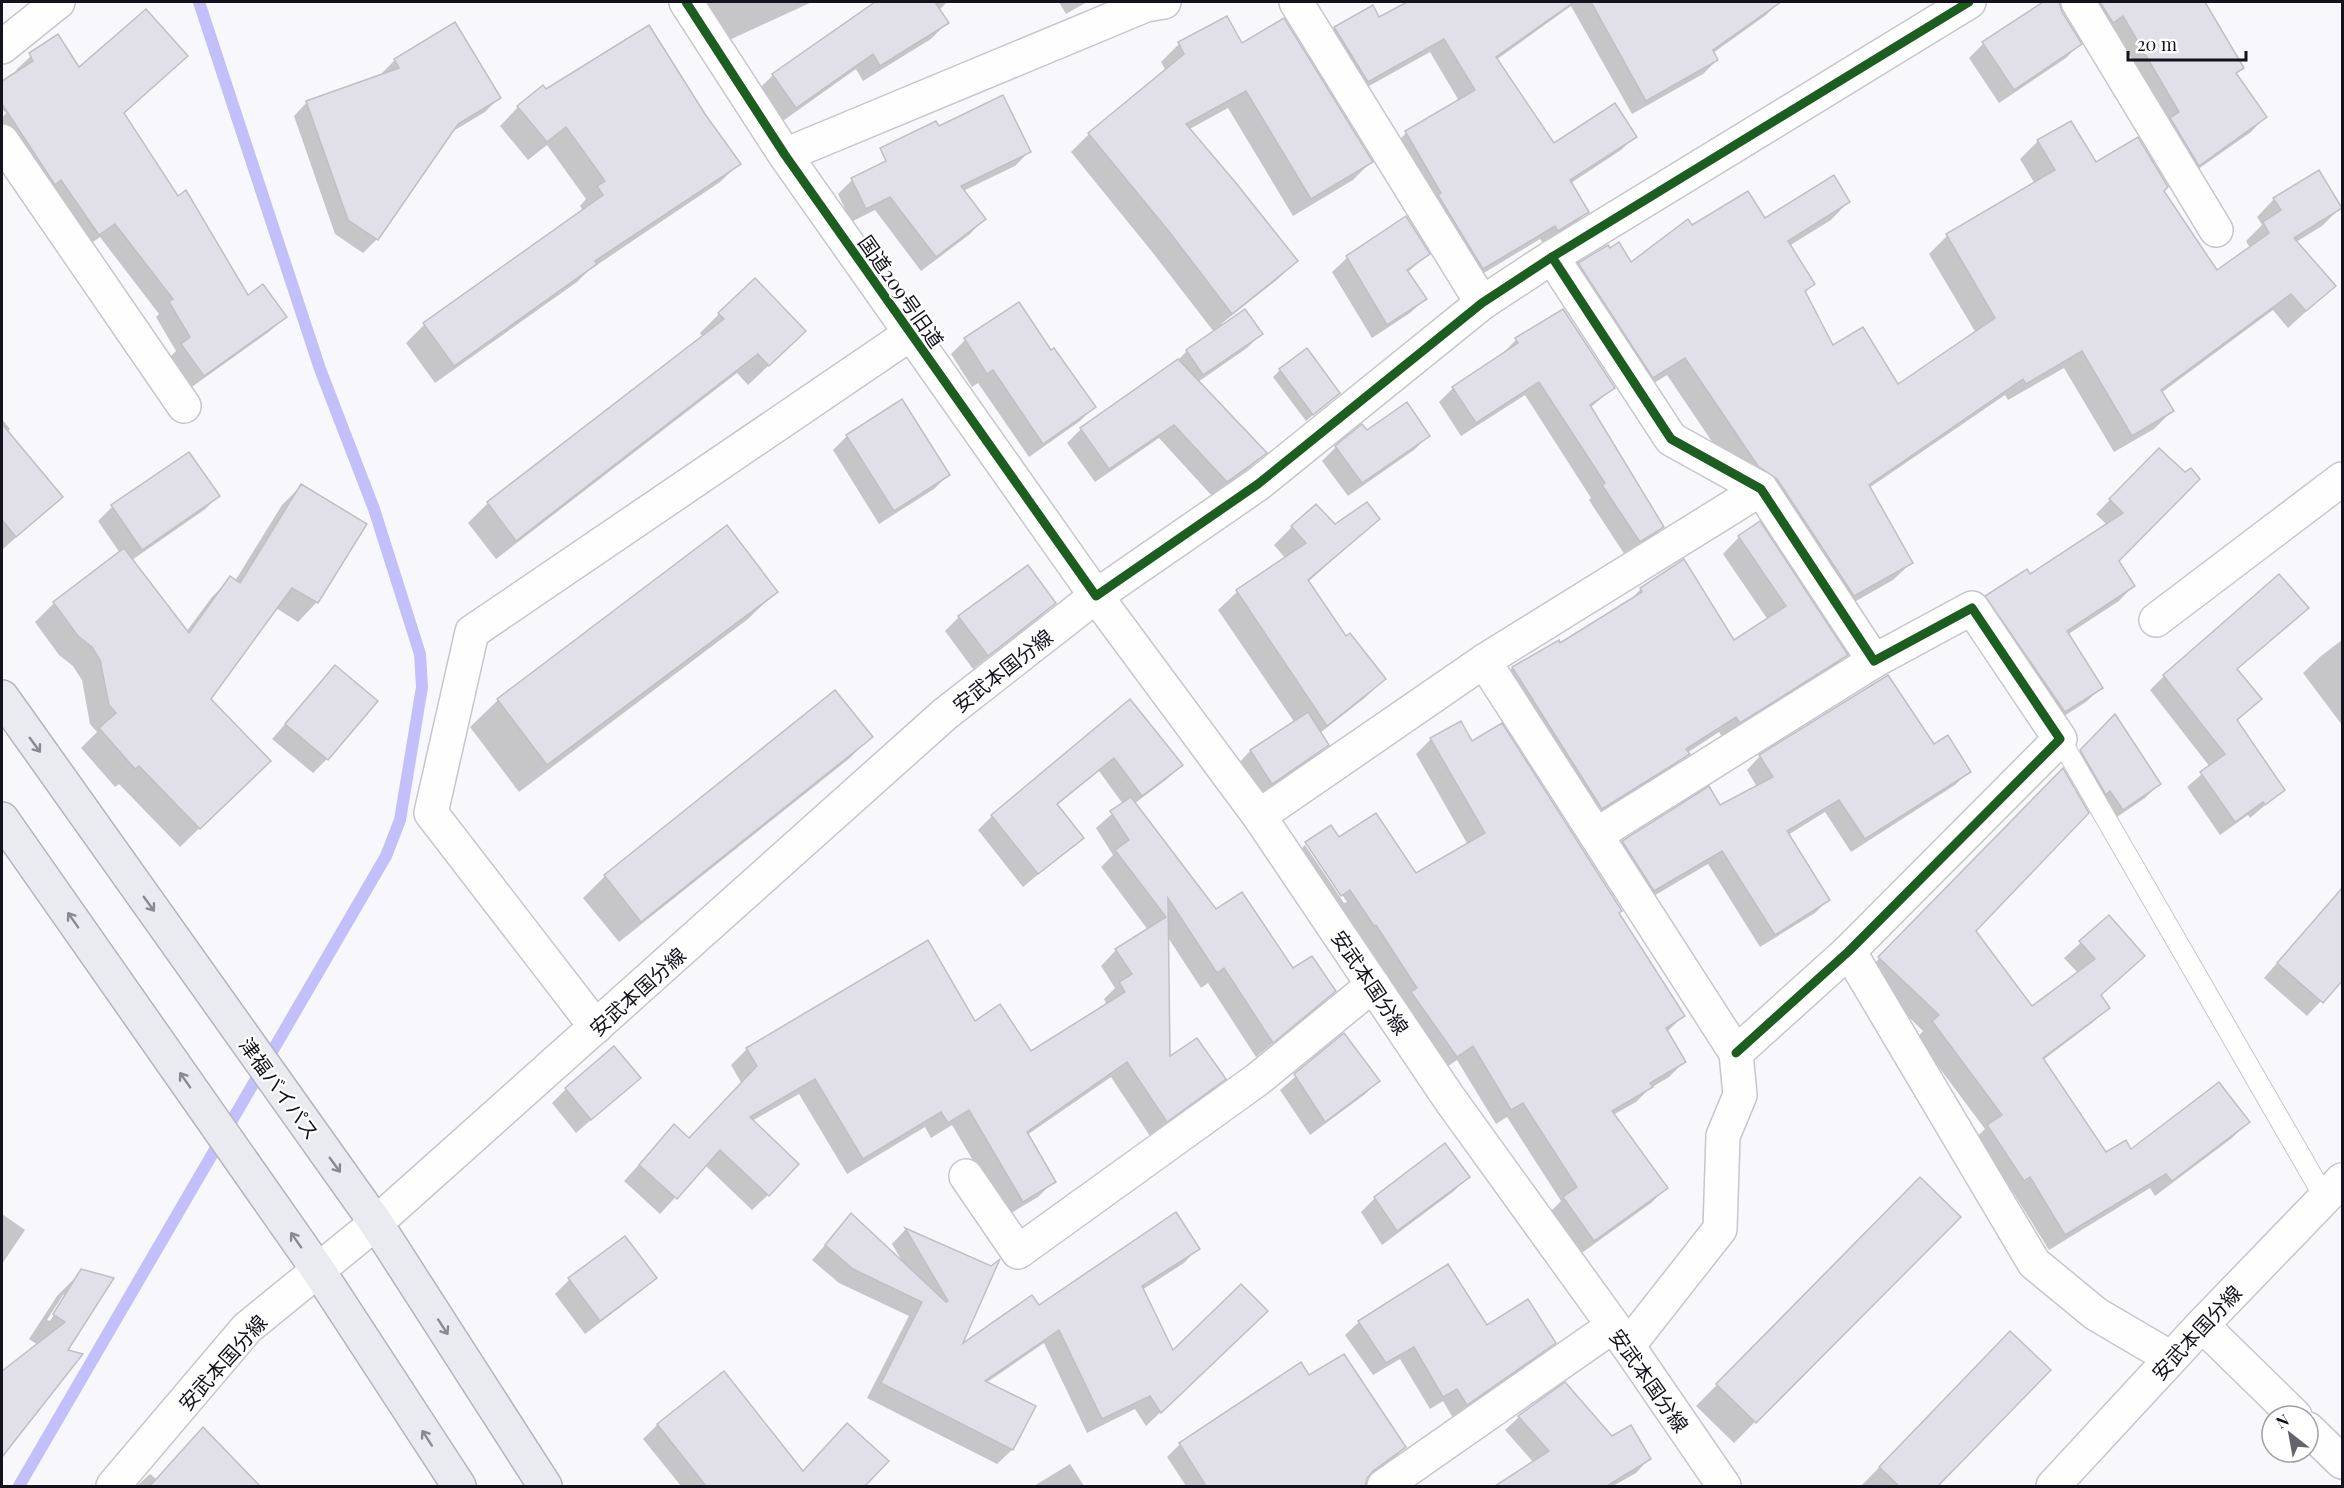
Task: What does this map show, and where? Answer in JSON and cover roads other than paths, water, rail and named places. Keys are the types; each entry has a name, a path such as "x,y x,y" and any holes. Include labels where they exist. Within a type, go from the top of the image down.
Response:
{"highway":[{"name":"津福バイパス","path":"2,698 376,1223 546,1486"},
{"path":"2,819 318,1270 459,1486"}],"street":[{"name":"国道209号旧道","path":"686,2 785,155 1096,596"},
{"path":"785,155 1146,5 1164,2"},
{"path":"1296,2 1482,303"},
{"path":"1096,596 1258,484 1482,303 1552,257 1969,2"},
{"path":"2078,2 2216,230"},
{"path":"2,47 50,4"},
{"path":"2,141 184,406"},
{"path":"1552,257 1671,439 1761,489 1874,661"},
{"path":"596,1027 431,813 472,632 910,334"},
{"path":"2156,620 2343,479"},
{"path":"1259,816 1484,661 1761,489"},
{"name":"安武本国分線","path":"113,1486 247,1328 376,1223 945,714 1096,596 1259,816 1449,1098 1621,1336 1724,1486"},
{"path":"1596,835 1874,661 1972,608 2060,739 1849,951 1736,1053"},
{"path":"1384,1486 1621,1336 1720,1229 1723,1136 1740,1095 1736,1053 1484,661"},
{"path":"1849,951 2034,1263 2096,1314 2171,1358"},
{"path":"966,1176 1018,1251 1257,1079 1373,986"},
{"name":"安武本国分線","path":"2053,1486 2202,1325 2334,1189"},
{"path":"2202,1325 2283,1404"},
{"path":"2320,1440 2343,1462"}],"lane":[{"path":"2060,739 2334,1189"}],"waterway":[{"path":"19,1486 386,856 400,820 422,687 420,654 374,509 320,369 199,2"}]}
